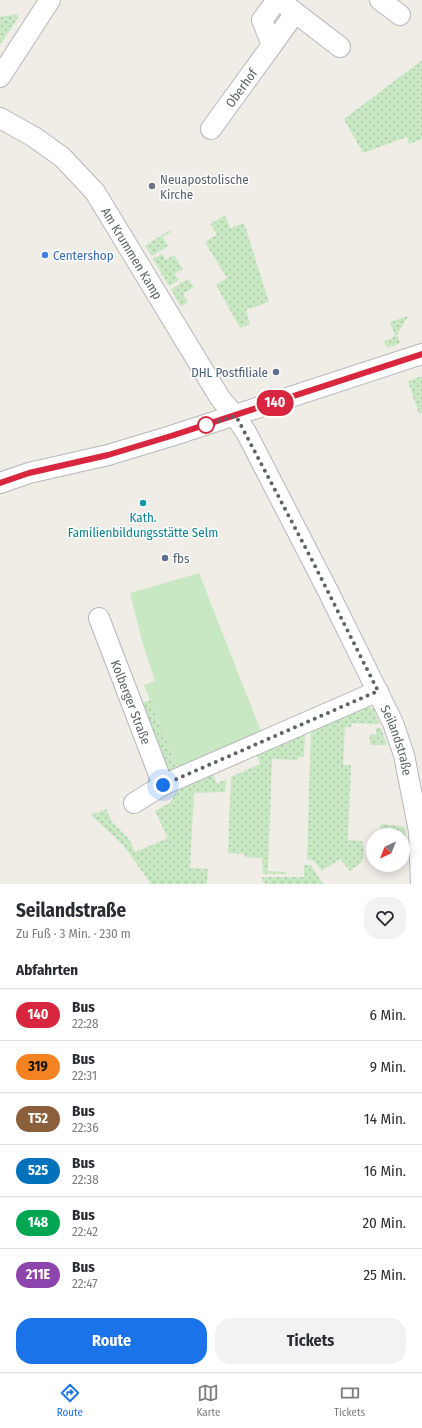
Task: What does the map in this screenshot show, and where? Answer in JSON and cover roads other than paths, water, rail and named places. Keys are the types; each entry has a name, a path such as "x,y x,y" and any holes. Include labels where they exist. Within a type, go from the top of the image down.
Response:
{"street":[{"path":"0,77 50,0"},
{"path":"272,45 262,20 278,0 340,47"},
{"path":"380,0 400,15"},
{"name":"Oberhof","path":"211,130 295,13"},
{"name":"Am Krummen Kamp","path":"0,118 34,137 62,157 96,192 212,385 236,416"},
{"path":"0,483 29,473 108,455 236,416 422,354"},
{"name":"Seilandstraße","path":"236,416 313,562 393,723 404,754 419,831 421,884"},
{"name":"Kolberger Straße","path":"99,618 163,785"},
{"path":"134,803 163,785 378,691"}],"place":[{"name":"Neuapostolische Kirche","path":"152,186"},
{"name":"Centershop","path":"45,255"},
{"name":"DHL Postfiliale","path":"276,372"},
{"name":"Kath. Familienbildungsstätte Selm","path":"143,503"},
{"name":"fbs","path":"165,558"}]}
